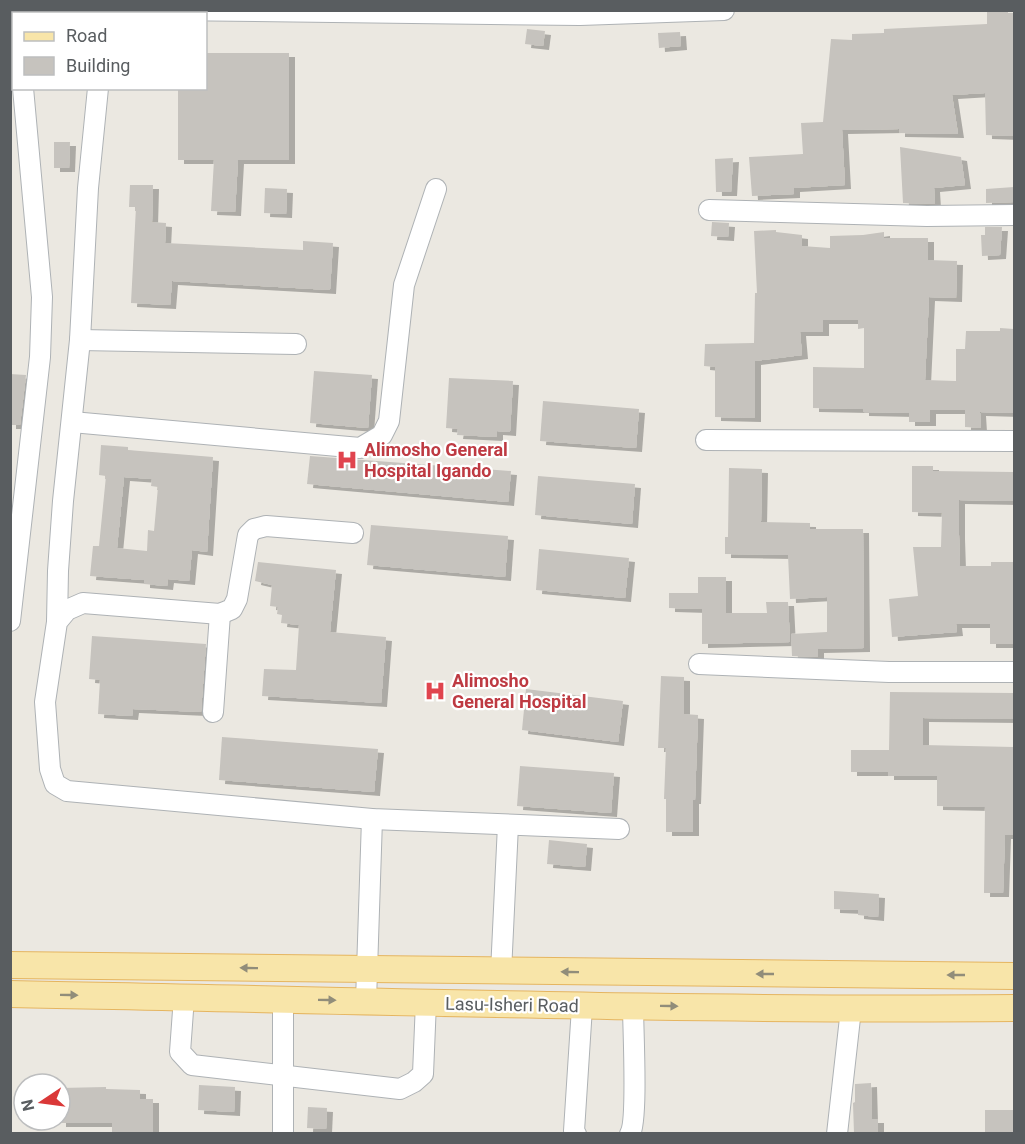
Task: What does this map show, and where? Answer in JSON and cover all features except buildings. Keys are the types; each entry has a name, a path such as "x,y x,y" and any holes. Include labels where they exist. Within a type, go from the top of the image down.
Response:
{"main road":[{"name":"Lasu-Isheri Road","path":"10,966 1014,976"},
{"name":"Lasu-Isheri Road","path":"10,994 851,1010 1014,1008"}],"street":[{"path":"165,10 580,15 724,10"},
{"path":"10,621 40,357 42,297 23,90"},
{"path":"98,90 88,188 80,340 63,501 57,622 45,702 50,769 55,784 67,791 372,819 619,829"},
{"path":"72,422 360,448 382,435 389,421 404,285 436,189"},
{"path":"709,210 927,216 1014,214"},
{"path":"80,340 296,344"},
{"path":"706,440 1014,441"},
{"path":"57,622 67,610 83,603 220,614 232,609 237,599 248,535 254,528 266,526 352,533"},
{"path":"213,712 220,614"},
{"path":"699,664 889,672 1014,672"},
{"path":"366,1001 372,819"},
{"path":"501,972 508,825"},
{"path":"184,998 180,1052 192,1065 400,1089 423,1074 426,1002"},
{"path":"283,999 283,1134"},
{"path":"576,1134 574,1131 582,1006"},
{"path":"630,1134 633,1128 634,1107 633,1006"},
{"path":"837,1134 851,1010"}],"place":[{"name":"Alimosho General Hospital Igando","path":"347,460"},
{"name":"Alimosho General Hospital","path":"435,691"}]}
